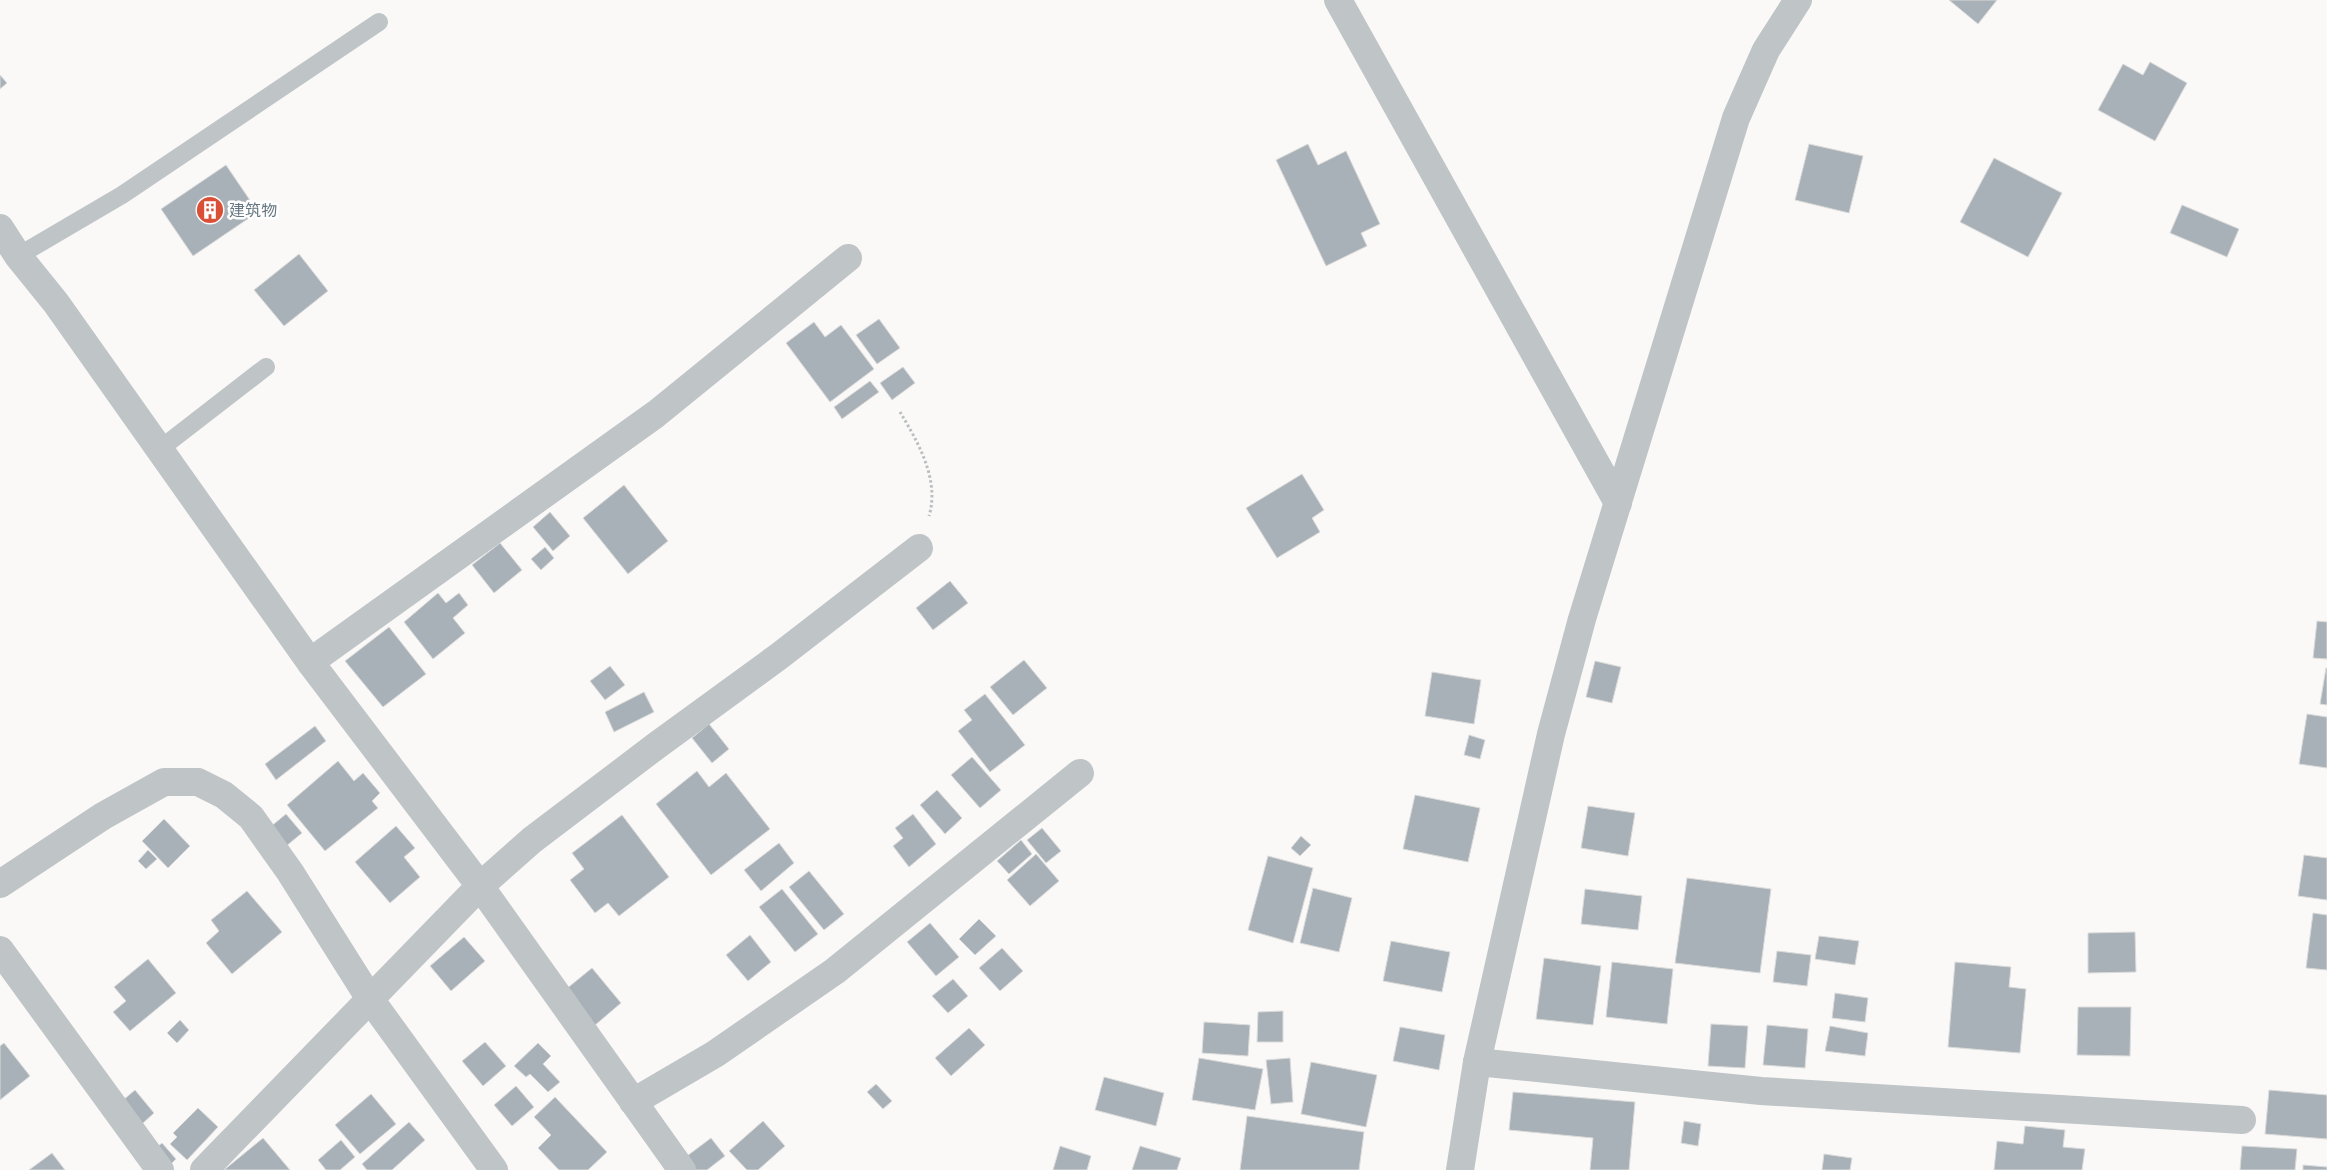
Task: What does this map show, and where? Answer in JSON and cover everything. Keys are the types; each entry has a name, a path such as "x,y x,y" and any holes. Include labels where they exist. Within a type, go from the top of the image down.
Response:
{"street":[{"path":"1338,0 1618,502"},
{"path":"1460,1170 1477,1062 1551,734 1618,502 1736,118 1766,50 1798,0"},
{"path":"0,228 18,256 56,303 310,662 480,886 682,1170"},
{"path":"310,662 656,414 848,258"},
{"path":"204,1170 480,886 532,840 656,746 778,658 919,548"},
{"path":"633,1102 715,1054 835,971 1080,773"},
{"path":"0,884 103,816 164,782 198,782 224,795 251,817 290,872 370,999 494,1170"},
{"path":"0,950 160,1170"},
{"path":"1477,1062 1761,1090 2242,1120"}],"lane":[{"path":"18,256 122,194 379,22"},
{"path":"160,449 266,367"}],"path":[{"path":"900,412 915,437 925,462 932,493 930,512 919,548"}],"building":[{"path":"1949,0 1997,0 1978,24"},
{"path":"2150,62 2187,83 2155,141 2098,110 2123,64 2143,75"},
{"path":"0,75 7,83 0,89"},
{"path":"1308,144 1318,165 1346,151 1380,224 1361,233 1367,246 1326,266 1276,160"},
{"path":"1809,144 1863,156 1849,213 1795,200"},
{"path":"1994,158 2062,193 2028,257 1960,222"},
{"name":"建筑物","path":"226,165 258,212 193,256 161,209"},
{"path":"2182,205 2239,229 2227,257 2170,233"},
{"path":"299,254 328,291 284,326 254,290"},
{"path":"879,319 900,348 877,364 856,335"},
{"path":"814,322 825,337 841,325 874,369 830,402 786,343"},
{"path":"903,367 915,383 892,400 880,383"},
{"path":"870,381 879,392 842,419 834,407"},
{"path":"1302,474 1324,510 1312,518 1320,532 1277,558 1246,508"},
{"path":"624,485 668,541 628,574 583,518"},
{"path":"550,512 570,536 553,551 533,527"},
{"path":"500,543 522,570 494,593 472,565"},
{"path":"545,547 554,558 541,570 531,559"},
{"path":"950,581 968,603 933,630 916,608"},
{"path":"438,593 446,603 459,593 468,605 453,618 465,633 433,659 404,622"},
{"path":"2317,621 2327,622 2327,659 2313,658"},
{"path":"389,627 426,674 383,707 345,661"},
{"path":"1024,660 1047,688 1013,715 990,687"},
{"path":"1595,661 1621,667 1612,703 1586,697"},
{"path":"610,666 625,685 605,700 590,681"},
{"path":"2327,668 2327,705 2320,704"},
{"path":"1432,672 1481,680 1474,724 1425,716"},
{"path":"644,692 654,712 614,732 605,712"},
{"path":"985,694 1025,745 990,772 958,731 972,720 964,710"},
{"path":"2307,714 2327,717 2327,768 2299,764"},
{"path":"709,724 729,749 712,763 692,738"},
{"path":"315,726 326,741 276,780 265,764"},
{"path":"1469,735 1485,740 1480,759 1464,755"},
{"path":"972,757 1001,790 980,808 951,775"},
{"path":"338,761 354,781 363,773 380,793 372,801 378,808 325,851 287,805"},
{"path":"697,771 709,787 726,773 770,829 711,875 656,804"},
{"path":"937,790 962,818 945,834 920,805"},
{"path":"1415,795 1480,808 1468,862 1403,849"},
{"path":"1588,806 1635,813 1628,856 1581,848"},
{"path":"286,814 302,833 285,847 269,828"},
{"path":"913,814 936,844 909,867 893,846 903,838 895,828"},
{"path":"622,815 669,877 619,916 608,903 595,913 570,880 584,869 572,853"},
{"path":"164,819 190,846 168,868 142,841"},
{"path":"396,826 415,848 404,857 420,877 390,903 355,862"},
{"path":"1042,828 1061,851 1046,863 1027,840"},
{"path":"1301,836 1311,845 1300,856 1291,848"},
{"path":"1021,840 1032,854 1009,874 997,861"},
{"path":"779,843 794,863 761,891 744,870"},
{"path":"148,850 157,859 146,869 138,861"},
{"path":"1036,854 1059,881 1030,906 1007,880"},
{"path":"2304,855 2327,858 2327,900 2298,896"},
{"path":"1268,856 1313,868 1293,943 1248,930"},
{"path":"809,871 844,914 824,930 789,887"},
{"path":"1687,878 1771,889 1760,973 1675,963"},
{"path":"1313,888 1352,898 1339,952 1300,943"},
{"path":"782,889 818,934 795,952 759,907"},
{"path":"1585,889 1642,896 1638,930 1581,924"},
{"path":"247,891 282,932 232,974 206,943 219,931 211,920"},
{"path":"2313,913 2327,915 2327,970 2306,968"},
{"path":"979,919 996,936 975,955 959,939"},
{"path":"930,923 959,957 936,976 907,942"},
{"path":"2135,932 2136,972 2088,973 2088,933"},
{"path":"750,935 771,962 748,981 726,955"},
{"path":"1819,936 1859,941 1855,965 1815,959"},
{"path":"464,937 485,961 451,991 430,966"},
{"path":"1391,941 1450,952 1442,992 1383,981"},
{"path":"1002,948 1023,971 1000,991 979,968"},
{"path":"1777,951 1811,955 1807,986 1773,982"},
{"path":"1544,958 1601,966 1593,1025 1536,1019"},
{"path":"148,959 176,993 130,1031 113,1012 126,1001 114,987"},
{"path":"1612,962 1673,969 1667,1024 1606,1017"},
{"path":"1955,962 2011,967 2009,987 2026,989 2020,1053 1948,1047"},
{"path":"592,968 621,1003 594,1026 565,990"},
{"path":"953,979 968,996 948,1013 932,996"},
{"path":"1835,993 1868,998 1865,1022 1832,1018"},
{"path":"2078,1007 2131,1007 2130,1056 2077,1055"},
{"path":"1283,1011 1283,1042 1257,1042 1258,1012"},
{"path":"180,1020 189,1030 177,1043 167,1033"},
{"path":"1204,1022 1250,1025 1248,1056 1202,1053"},
{"path":"1711,1024 1748,1026 1745,1068 1708,1066"},
{"path":"1767,1025 1808,1029 1805,1068 1763,1065"},
{"path":"1830,1026 1868,1033 1865,1056 1825,1051"},
{"path":"1400,1027 1445,1035 1439,1070 1393,1061"},
{"path":"969,1028 985,1045 951,1076 935,1058"},
{"path":"485,1042 506,1066 483,1086 462,1061"},
{"path":"4,1043 30,1076 0,1100 0,1046"},
{"path":"538,1043 551,1056 543,1064 560,1082 548,1092 530,1074 526,1077 514,1066"},
{"path":"1199,1058 1263,1069 1255,1110 1192,1100"},
{"path":"1290,1058 1293,1102 1271,1104 1266,1060"},
{"path":"1311,1062 1377,1075 1366,1127 1301,1114"},
{"path":"1104,1077 1164,1093 1156,1126 1095,1110"},
{"path":"876,1084 892,1101 883,1109 867,1092"},
{"path":"516,1086 534,1107 512,1126 494,1105"},
{"path":"135,1090 154,1113 142,1124 122,1101"},
{"path":"2269,1090 2327,1095 2327,1139 2265,1134"},
{"path":"1513,1092 1635,1102 1629,1170 1590,1170 1593,1138 1509,1130"},
{"path":"371,1094 396,1124 360,1154 335,1125"},
{"path":"555,1097 607,1152 588,1170 559,1170 538,1148 551,1135 534,1117"},
{"path":"198,1108 218,1127 187,1160 170,1144 177,1137 173,1133"},
{"path":"1247,1116 1364,1132 1359,1170 1240,1170"},
{"path":"763,1121 785,1146 758,1170 747,1170 729,1151"},
{"path":"1684,1121 1701,1124 1698,1146 1681,1143"},
{"path":"409,1122 425,1140 392,1170 367,1170 362,1164"},
{"path":"2025,1126 2065,1130 2063,1147 2085,1149 2082,1170 1994,1170 1997,1141 2023,1144"},
{"path":"263,1138 290,1170 224,1170"},
{"path":"711,1138 725,1156 707,1170 685,1170 679,1162"},
{"path":"341,1140 355,1157 340,1170 326,1170 318,1160"},
{"path":"162,1143 176,1159 166,1169 151,1152"},
{"path":"1060,1146 1091,1156 1087,1170 1053,1170"},
{"path":"1140,1146 1181,1158 1177,1170 1132,1170"},
{"path":"2242,1146 2297,1149 2295,1170 2240,1170"},
{"path":"52,1153 65,1170 29,1170"},
{"path":"1824,1154 1852,1158 1850,1170 1822,1170"},
{"path":"2303,1165 2327,1167 2327,1170 2303,1170"}],"place":[{"name":"建筑物","path":"210,210"}]}
